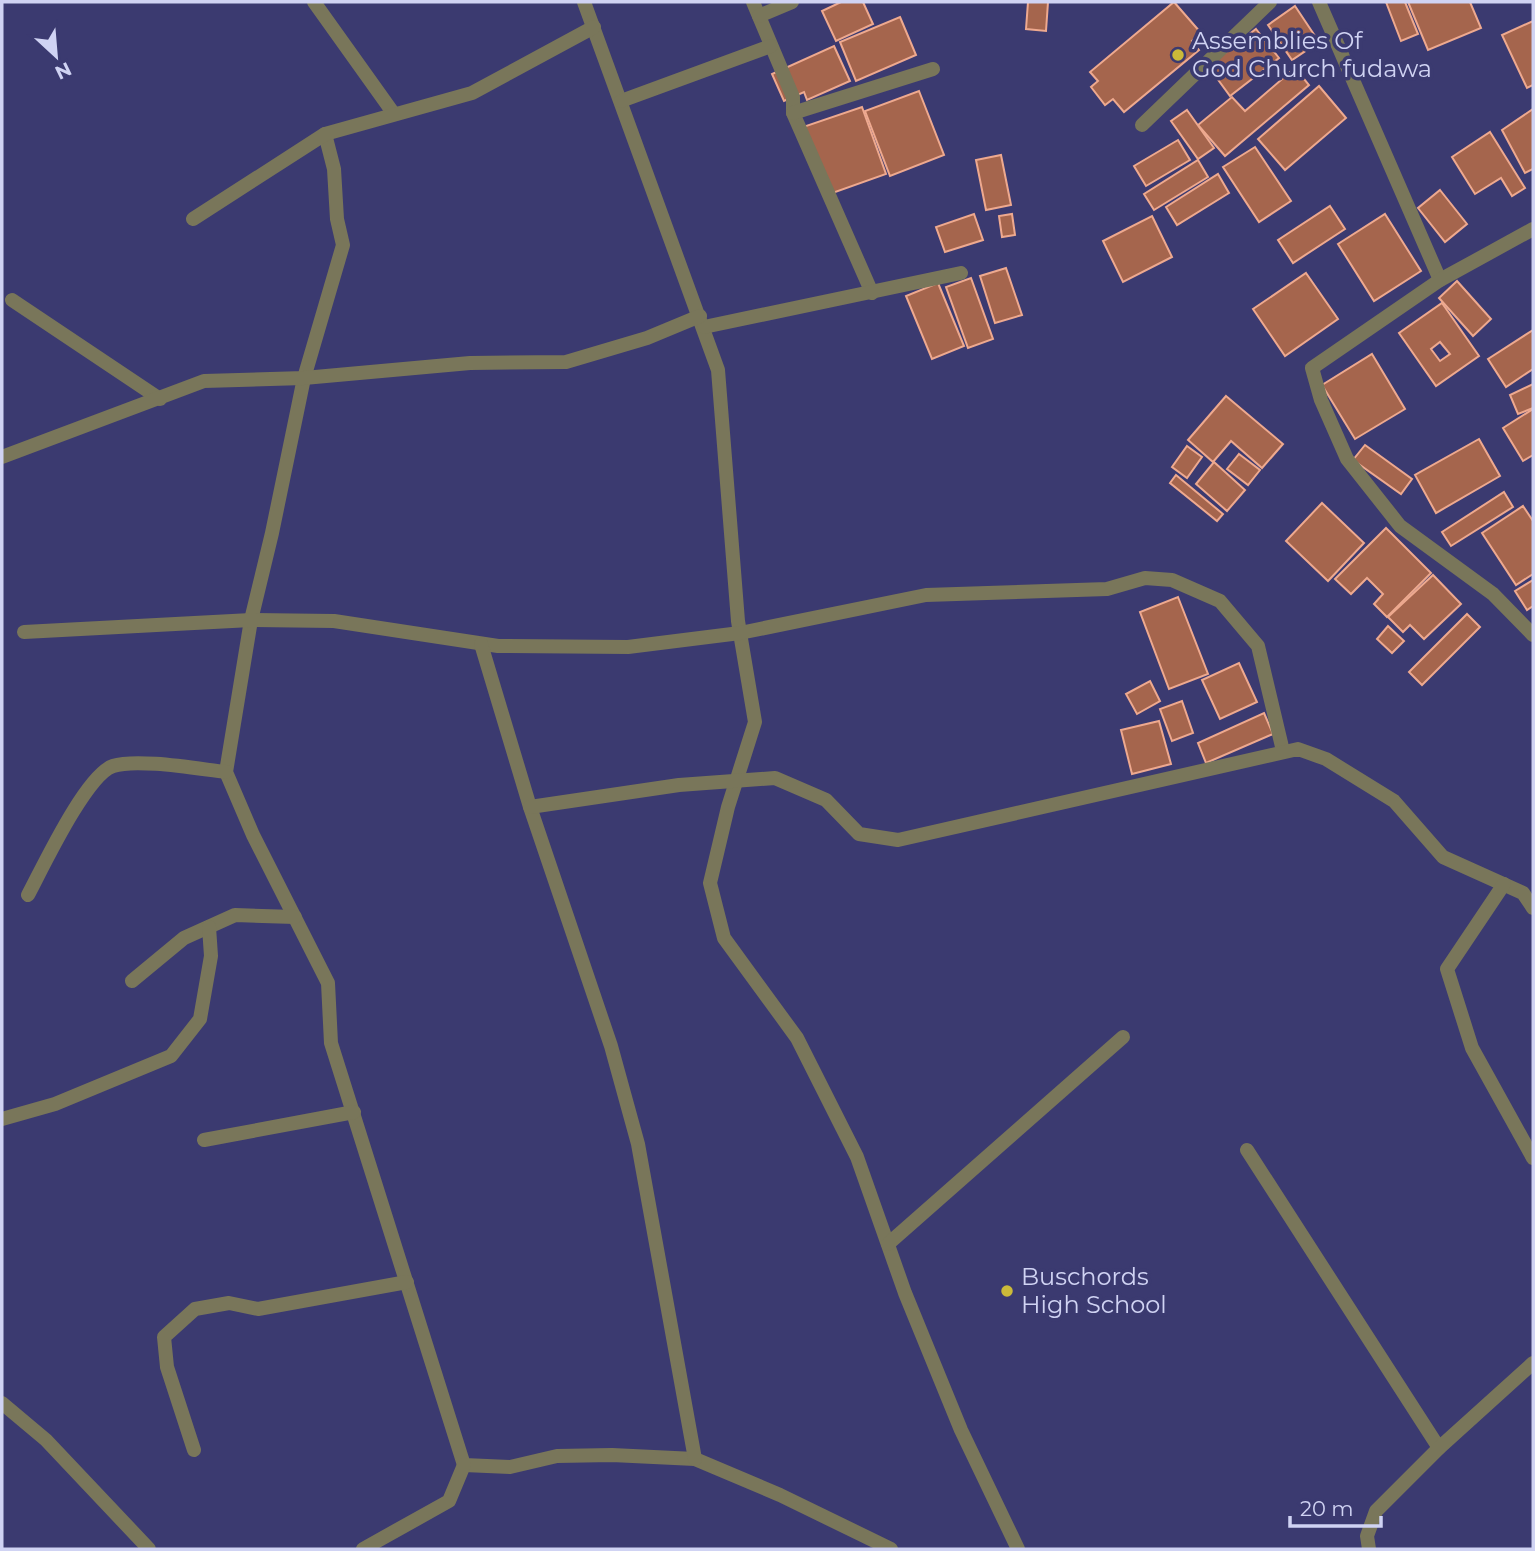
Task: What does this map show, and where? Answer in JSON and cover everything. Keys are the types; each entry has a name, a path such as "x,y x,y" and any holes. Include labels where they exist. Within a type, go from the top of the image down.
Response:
{"street":[{"path":"314,2 394,114"},
{"path":"584,2 718,370 740,633 755,722 710,883 724,938 797,1038 857,1157 961,1430 1018,1549"},
{"path":"753,2 793,97 793,113 872,293"},
{"path":"759,16 793,2"},
{"path":"1142,125 1270,2"},
{"path":"1319,2 1440,281"},
{"path":"193,219 325,134 472,93 594,27"},
{"path":"621,101 771,47"},
{"path":"793,113 933,69"},
{"path":"325,134 334,169 337,219 343,245 304,378 251,620 226,772 253,835 328,983 331,1043 464,1465 449,1501 363,1549"},
{"path":"1531,235 1440,281 1312,368 1321,400 1347,459 1400,526 1493,594 1533,635"},
{"path":"2,457 204,381 304,378 470,363 566,362 702,322 872,293 961,273"},
{"path":"12,300 160,399"},
{"path":"24,632 251,620 334,621 481,644 628,647 740,633 926,595 1107,589 1145,579 1172,580 1220,601 1258,646 1283,751"},
{"path":"481,644 530,807 611,1045 638,1144 695,1459"},
{"path":"530,807 679,785 775,778 826,800 859,834 898,840 1298,749 1326,759 1394,801 1443,857 1523,893 1533,908"},
{"path":"28,895 92,780 112,766 135,764 226,772"},
{"path":"1504,884 1447,969 1472,1048 1533,1158"},
{"path":"132,981 184,938 235,915 295,917"},
{"path":"2,1119 55,1104 170,1056 200,1019 211,956 209,927"},
{"path":"888,1244 1122,1037"},
{"path":"204,1140 354,1112"},
{"path":"1247,1150 1439,1448"},
{"path":"194,1450 167,1367 164,1337 195,1309 229,1303 258,1309 407,1282"},
{"path":"1368,1549 1367,1536 1376,1511 1439,1448 1533,1363"},
{"path":"2,1403 46,1440 149,1549"},
{"path":"464,1465 510,1468 557,1457 598,1455 695,1459 780,1495 891,1549"}],"building":[{"path":"841,2 863,2 873,24 836,41 822,11"},
{"path":"1028,2 1048,2 1046,31 1026,29"},
{"path":"1174,2 1201,33 1192,41 1199,50 1124,112 1113,99 1105,105 1091,87 1098,81 1090,72"},
{"path":"1386,2 1405,2 1418,34 1401,41"},
{"path":"1408,2 1470,2 1481,28 1428,50"},
{"path":"1295,6 1319,42 1292,60 1268,25"},
{"path":"900,17 916,55 856,81 840,42"},
{"path":"1533,21 1533,85 1527,88 1502,35"},
{"path":"1256,29 1279,58 1230,96 1208,66"},
{"path":"834,46 850,81 807,100 804,92 784,101 772,74"},
{"path":"1295,68 1309,85 1225,156 1198,125 1232,97 1245,111"},
{"path":"1319,86 1346,118 1285,170 1258,139"},
{"path":"919,91 944,155 890,176 865,111"},
{"path":"862,107 886,174 824,196 800,128"},
{"path":"1533,109 1533,169 1525,173 1502,130"},
{"path":"1187,110 1214,148 1198,159 1171,121"},
{"path":"1490,132 1525,188 1512,196 1501,178 1475,194 1452,157"},
{"path":"1178,140 1190,160 1146,186 1134,166"},
{"path":"1255,147 1291,201 1259,222 1223,167"},
{"path":"1001,155 1011,205 986,210 976,160"},
{"path":"1198,160 1208,177 1154,210 1144,194"},
{"path":"1218,174 1229,193 1177,225 1166,207"},
{"path":"1440,190 1467,224 1445,242 1418,208"},
{"path":"1330,206 1345,229 1293,263 1278,240"},
{"path":"974,214 983,240 945,252 936,227"},
{"path":"1012,214 1015,235 1002,237 999,216"},
{"path":"1385,214 1421,271 1374,301 1338,244"},
{"path":"1152,216 1172,257 1123,282 1103,241"},
{"path":"1006,268 1022,315 995,323 980,276"},
{"path":"1306,273 1338,319 1285,356 1253,309"},
{"path":"971,278 993,339 968,348 946,287"},
{"path":"1457,281 1491,319 1473,336 1439,298"},
{"path":"938,283 964,346 932,359 906,296"},
{"path":"1442,303 1479,356 1436,386 1399,333","holes":["1440,342 1450,354 1440,361 1431,349"]},
{"path":"1533,330 1533,369 1506,387 1488,359"},
{"path":"1372,354 1405,409 1355,439 1322,385"},
{"path":"1533,384 1533,408 1518,414 1510,395"},
{"path":"1226,396 1283,444 1262,468 1231,441 1213,462 1188,440"},
{"path":"1533,409 1533,455 1523,461 1503,428"},
{"path":"1479,439 1500,476 1436,513 1415,475"},
{"path":"1365,445 1412,479 1401,494 1353,460"},
{"path":"1187,446 1202,457 1187,478 1172,467"},
{"path":"1239,454 1260,470 1248,485 1227,469"},
{"path":"1214,462 1245,490 1227,511 1196,484"},
{"path":"1176,475 1223,514 1217,521 1170,483"},
{"path":"1504,492 1513,507 1451,546 1442,532"},
{"path":"1322,503 1364,543 1328,581 1286,541"},
{"path":"1523,506 1533,521 1533,574 1516,585 1482,533"},
{"path":"1386,528 1431,573 1387,617 1374,604 1383,594 1367,578 1351,594 1335,579"},
{"path":"1433,575 1461,604 1424,639 1410,625 1403,632 1388,617"},
{"path":"1533,580 1533,606 1527,610 1515,591"},
{"path":"1178,597 1208,674 1169,689 1140,612"},
{"path":"1467,614 1480,627 1422,685 1409,672"},
{"path":"1388,626 1404,641 1392,653 1377,639"},
{"path":"1239,663 1257,702 1220,719 1202,680"},
{"path":"1150,681 1160,701 1137,714 1126,694"},
{"path":"1182,701 1193,733 1172,741 1160,709"},
{"path":"1264,713 1273,734 1206,763 1198,743"},
{"path":"1159,721 1171,764 1132,774 1121,730"}],"place":[{"name":"Assemblies Of God Church fudawa","path":"1178,55"},
{"name":"Buschords High School","path":"1007,1291"}]}
